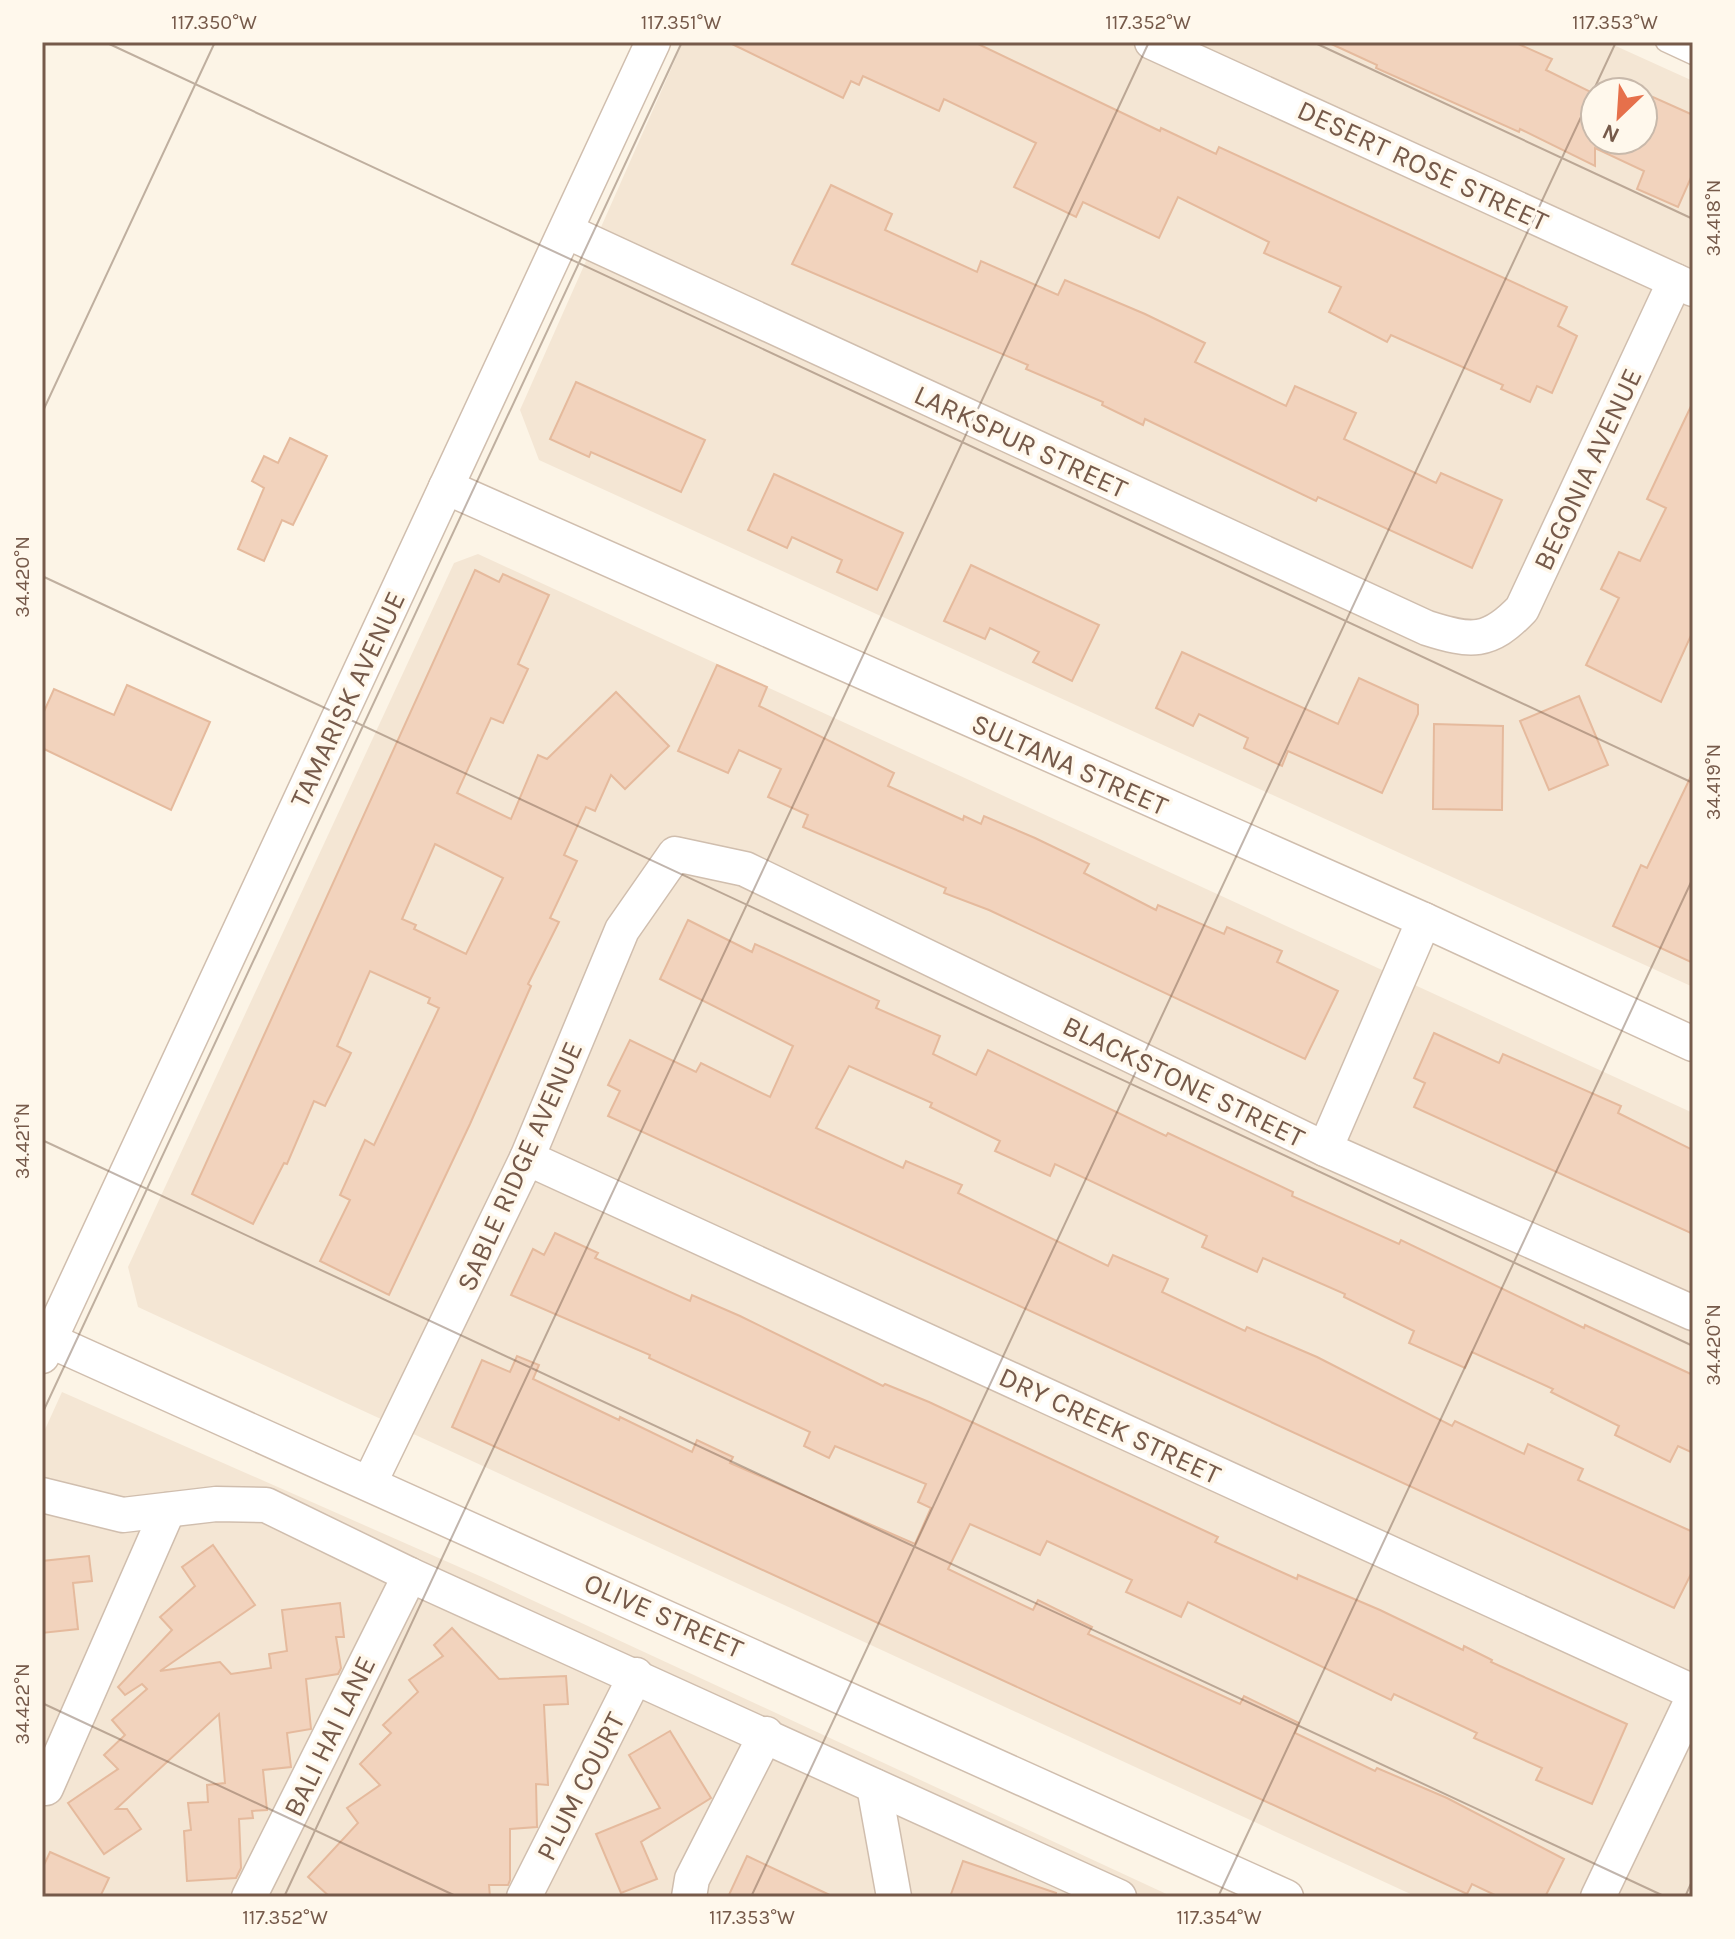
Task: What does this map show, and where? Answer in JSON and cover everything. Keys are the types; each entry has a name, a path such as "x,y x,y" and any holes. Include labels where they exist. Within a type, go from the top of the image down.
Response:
{"street":[{"name":"TAMARISK AVENUE","path":"44,1345 653,42"},
{"name":"DESERT ROSE STREET","path":"1152,42 1684,285"},
{"name":"LARKSPUR STREET","path":"566,231 1427,628 1480,639"},
{"name":"BEGONIA AVENUE","path":"1480,639 1503,630 1522,609 1684,285"},
{"name":"SULTANA STREET","path":"446,487 1424,920 1693,1044"},
{"name":"BLACKSTONE STREET","path":"675,854 745,869 1325,1149 1693,1313"},
{"name":"SABLE RIDGE AVENUE","path":"370,1482 527,1158 622,930 675,854"},
{"path":"1325,1149 1424,920"},
{"name":"DRY CREEK STREET","path":"527,1158 1693,1695"},
{"name":"OLIVE STREET","path":"44,1345 370,1482 1286,1897"},
{"path":"42,1495 123,1515 216,1504 266,1505 410,1575 766,1734 1077,1888 1119,1897"},
{"path":"46,1788 168,1510"},
{"name":"BALI HAI LANE","path":"249,1897 410,1575"},
{"name":"PLUM COURT","path":"524,1897 636,1675"},
{"path":"1598,1897 1693,1695"},
{"path":"689,1897 692,1879 766,1734"},
{"path":"874,1786 894,1897"}],"lane":[{"path":"1665,42 1693,55"}],"shaded area":[{"path":"683,42 1607,42 1693,81 1693,987 539,460 520,410"},
{"path":"478,554 1693,1113 1693,1897 1417,1897 138,1307 128,1267 454,563"},
{"path":"62,1392 491,1581 1173,1897 42,1897 42,1436"}],"building":[{"path":"728,42 974,42 1160,131 1161,128 1216,154 1219,147 1567,307 1558,326 1577,336 1552,393 1537,386 1530,402 1501,389 1503,385 1391,335 1387,342 1329,312 1341,287 1264,253 1269,242 1178,197 1159,238 1083,202 1076,217 1014,187 1036,143 944,99 939,111 863,76 859,85 851,81 843,98"},
{"path":"1327,42 1514,42 1552,59 1546,70 1579,86 1579,156 1595,156 1595,166 1520,129 1519,132 1376,68 1377,65"},
{"path":"1659,100 1693,115 1693,173 1678,207 1637,189 1644,171 1612,156 1659,156"},
{"path":"831,185 892,214 885,230 977,272 981,261 1058,295 1065,280 1145,314 1205,343 1195,362 1286,406 1295,386 1356,413 1344,439 1436,483 1441,473 1502,500 1472,568 1318,497 1316,501 1145,419 1143,425 1102,405 1103,402 1026,369 1028,365 792,264"},
{"path":"576,382 705,440 681,492 591,452 589,457 550,439"},
{"path":"1693,402 1693,631 1661,702 1586,665 1619,598 1601,589 1619,552 1640,561 1666,508 1647,499"},
{"path":"290,438 327,456 293,525 282,520 264,561 238,549 264,488 252,481 264,456 278,463"},
{"path":"774,474 903,533 877,590 837,572 842,560 792,537 787,548 748,530"},
{"path":"971,565 1099,625 1072,681 1033,662 1039,652 990,628 985,639 944,621"},
{"path":"475,570 499,582 503,574 549,595 518,664 528,669 503,723 491,718 457,793 511,819 538,755 547,759 616,692 669,746 625,789 611,775 595,811 586,807 564,855 577,861 550,918 559,922 528,984 531,986 470,1124 389,1295 320,1261 350,1200 340,1195 365,1140 374,1145 439,1008 428,1003 430,998 370,971 337,1046 351,1053 325,1106 314,1101 287,1164 284,1163 253,1224 192,1194","holes":["435,844 503,878 466,954 414,929 416,925 402,919"]},
{"path":"1182,652 1338,724 1359,678 1418,705 1418,714 1382,793 1288,751 1282,766 1244,748 1248,738 1199,714 1193,726 1156,708"},
{"path":"717,665 767,687 759,706 894,773 888,786 963,820 964,816 981,824 984,816 1035,838 1089,864 1084,873 1156,910 1158,905 1224,934 1227,927 1282,951 1277,962 1338,991 1305,1059 989,910 944,893 946,888 803,827 808,815 768,797 781,769 739,750 728,773 678,751"},
{"path":"127,685 210,722 171,810 42,748 42,716 54,689 114,715"},
{"path":"1579,696 1608,765 1549,790 1520,721"},
{"path":"1434,724 1503,726 1502,810 1433,809"},
{"path":"1693,772 1693,963 1613,926 1641,865 1647,868"},
{"path":"688,920 752,952 755,944 879,1001 876,1008 940,1036 933,1054 976,1075 988,1050 1166,1136 1168,1133 1293,1192 1292,1196 1399,1244 1401,1240 1584,1328 1585,1325 1693,1375 1693,1453 1678,1446 1670,1462 1615,1435 1619,1426 1551,1392 1553,1389 1472,1352 1465,1368 1409,1343 1414,1331 1344,1297 1345,1294 1263,1258 1257,1272 1202,1247 1207,1236 1055,1164 1050,1176 995,1151 1000,1141 930,1107 932,1103 849,1066 816,1128 903,1168 906,1161 962,1185 958,1193 1108,1266 1113,1255 1168,1279 1162,1292 1245,1331 1247,1327 1317,1357 1452,1426 1455,1421 1524,1454 1528,1444 1583,1469 1578,1480 1693,1532 1693,1570 1674,1608 608,1116 620,1091 608,1085 630,1040 696,1072 701,1063 770,1097 793,1046 660,979"},
{"path":"1434,1033 1499,1063 1503,1054 1621,1106 1618,1113 1693,1150 1693,1234 1414,1107 1425,1083 1414,1078"},
{"path":"555,1233 598,1253 595,1258 690,1301 692,1295 740,1316 883,1386 885,1384 929,1402 1218,1537 1215,1542 1297,1579 1298,1575 1380,1610 1463,1650 1464,1646 1491,1662 1627,1724 1592,1804 1536,1780 1542,1768 1474,1738 1477,1733 1394,1694 1391,1700 1188,1602 1181,1617 1126,1592 1132,1580 1047,1541 1040,1555 970,1524 948,1569 1033,1610 1038,1600 1092,1627 1088,1634 1240,1704 1244,1696 1299,1723 1295,1733 1375,1771 1377,1768 1447,1798 1564,1859 1545,1897 1499,1897 1472,1884 1467,1894 452,1427 482,1360 510,1372 517,1356 539,1365 533,1379 619,1420 620,1417 692,1452 697,1440 733,1457 730,1463 915,1544 931,1508 918,1502 926,1484 835,1446 829,1458 804,1446 810,1432 649,1358 650,1355 511,1295 533,1249 544,1255"},
{"path":"213,1545 255,1605 160,1671 220,1662 231,1674 271,1668 269,1654 287,1651 282,1610 340,1603 344,1637 336,1637 341,1668 338,1674 306,1679 311,1729 287,1733 291,1767 263,1770 267,1810 252,1811 253,1818 239,1819 241,1868 236,1878 187,1881 184,1831 191,1830 188,1803 208,1802 207,1785 225,1783 219,1714 116,1809 127,1809 141,1829 104,1854 68,1803 118,1769 104,1755 125,1735 112,1720 147,1689 142,1684 125,1695 118,1687 172,1630 160,1617 195,1586 182,1567"},
{"path":"89,1556 92,1581 73,1583 78,1629 42,1633 42,1561"},
{"path":"452,1628 499,1679 566,1676 568,1704 544,1705 548,1785 536,1784 537,1827 510,1829 510,1880 508,1885 489,1885 490,1897 330,1897 308,1877 358,1823 347,1808 380,1785 360,1764 391,1733 383,1725 418,1692 409,1680 443,1656 434,1645"},
{"path":"670,1731 711,1798 641,1842 657,1879 621,1893 596,1834 660,1808 629,1755"},
{"path":"50,1852 109,1878 100,1897 42,1897 42,1869"},
{"path":"747,1856 834,1897 728,1897"},
{"path":"963,1861 1056,1893 1055,1897 950,1897"}]}
